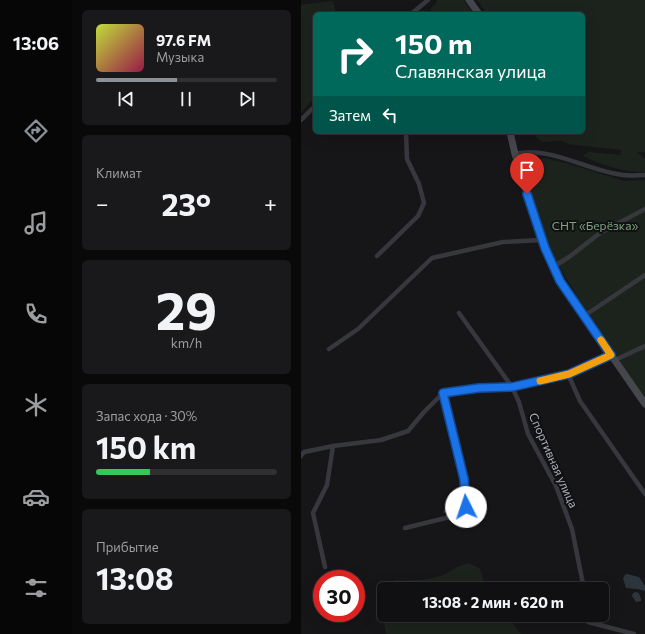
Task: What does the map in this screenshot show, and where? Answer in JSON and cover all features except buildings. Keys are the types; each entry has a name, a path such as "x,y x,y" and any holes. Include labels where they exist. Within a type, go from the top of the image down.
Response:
{"main road":[{"path":"469,0 478,12"},
{"path":"510,134 515,154 542,240 553,267 560,281 645,404"}],"street":[{"path":"413,12 428,0"},
{"path":"301,120 313,108"},
{"path":"377,256 418,216 424,203 419,184 407,159 405,134"},
{"path":"515,154 531,152 563,158 622,175 645,175"},
{"path":"553,267 569,257 600,233 645,209"},
{"path":"329,349 358,329 432,258 503,242 542,240"},
{"path":"584,316 645,276"},
{"name":"Спортивная улица","path":"459,313 512,387 519,402 528,434 556,486 572,529 583,582"},
{"path":"301,456 304,452 333,446 381,440 407,431 443,393 479,388 512,387 569,374 645,346"},
{"path":"569,374 580,401 645,494"},
{"path":"405,528 462,514 466,507 464,479 443,393"},
{"path":"325,568 313,513 327,486 333,446"},
{"path":"588,622 634,634"}],"green space":[{"path":"437,0 464,0 472,12 432,12 430,9 436,4"},
{"path":"477,0 645,0 645,152 637,152 645,159 645,172 613,168 583,156 588,152 621,155 621,150 568,144 562,141 544,142 538,139 535,135 585,134 585,12 486,12"},
{"path":"333,1 336,12 313,12 313,99 301,113 301,5"},
{"name":"СНТ «Берёзка»","path":"544,158 566,163 624,181 645,180 645,399 589,316 559,266 545,237 522,161"},
{"path":"469,563 480,569 484,582 393,582 395,580 432,578 443,575"},
{"path":"384,622 512,622 521,634 386,634"}],"shaded area":[{"path":"450,500 454,501 455,510 443,513 445,505"},
{"path":"627,574 639,577 645,586 645,591 626,588 623,578"},
{"path":"633,593 639,593 641,601 636,602 632,596"}],"slow traffic":[{"path":"540,381 569,374 611,355 601,340"}],"route":[{"path":"466,507 464,479 443,393 479,388 512,387 569,374 611,355 560,281 545,248 527,194"}]}
